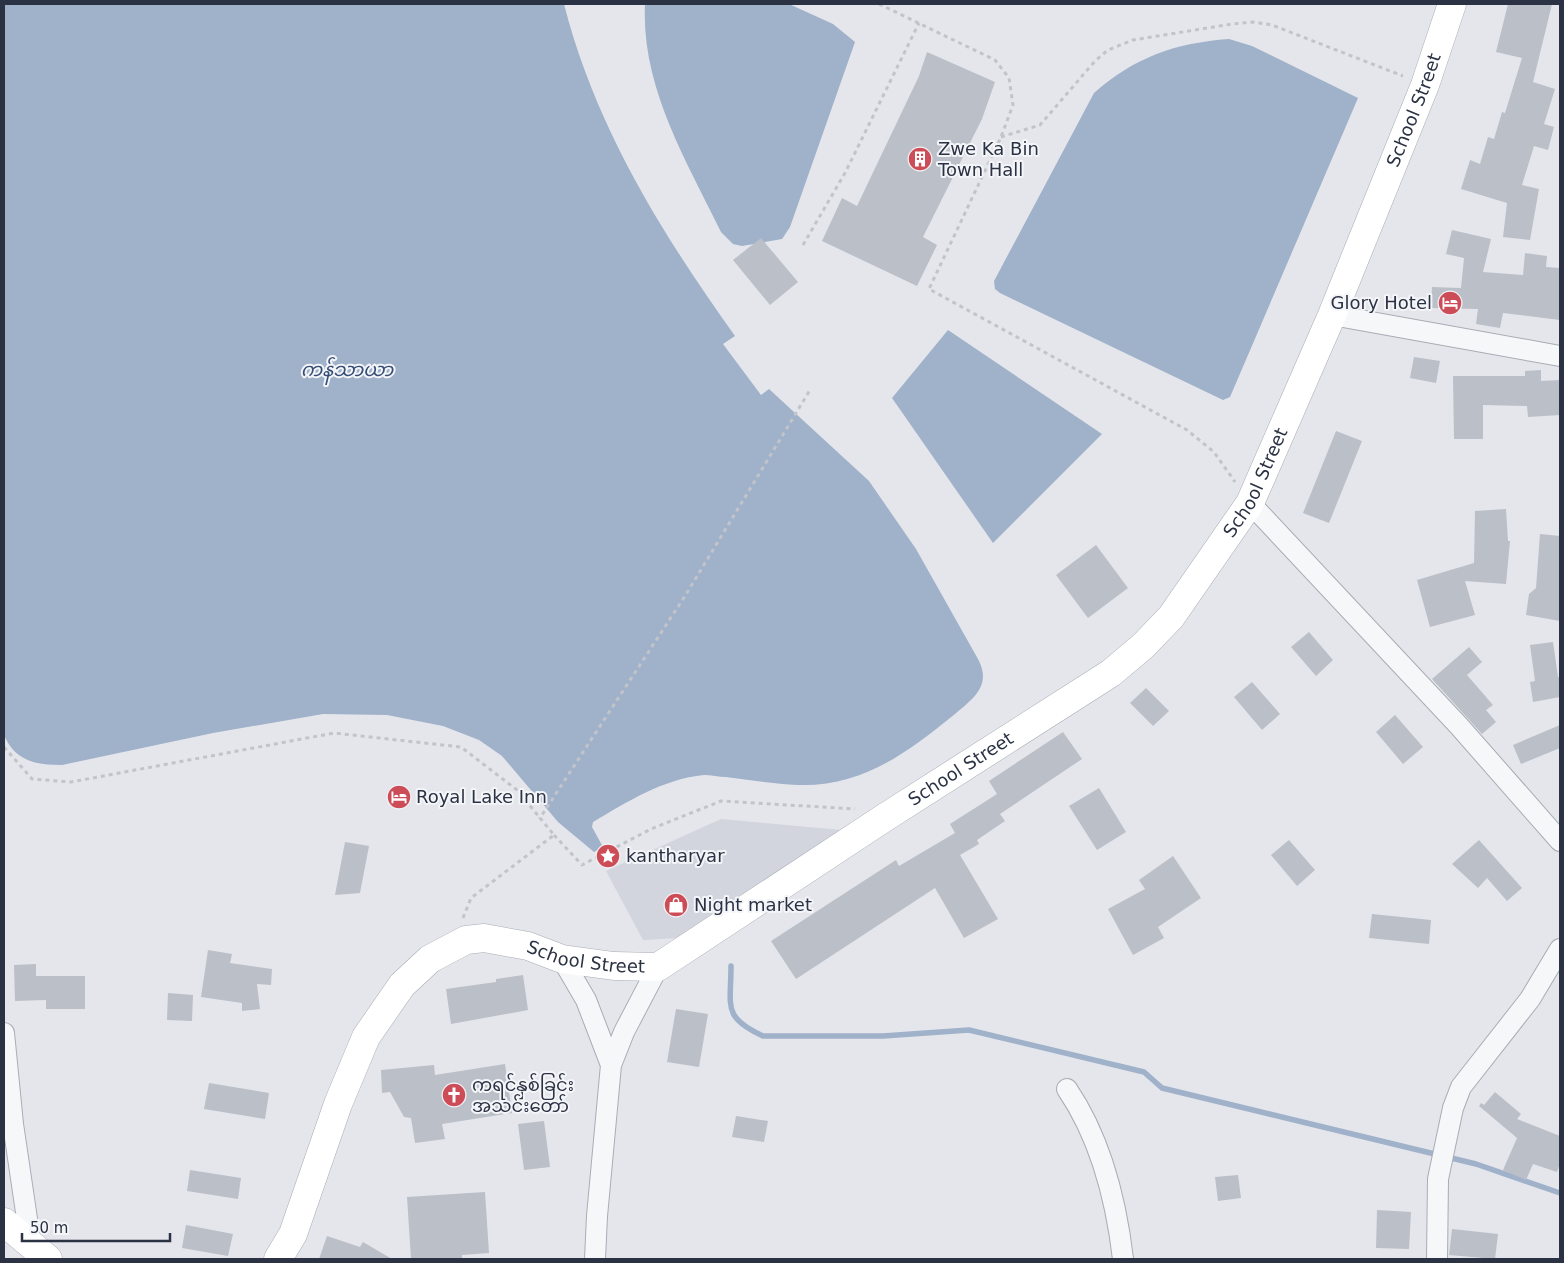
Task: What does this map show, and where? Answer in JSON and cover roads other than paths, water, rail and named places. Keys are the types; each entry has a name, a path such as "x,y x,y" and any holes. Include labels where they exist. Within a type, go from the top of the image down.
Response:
{"street":[{"name":"School Street","path":"278,1259 293,1234 338,1104 366,1038 402,985 430,959 466,940 484,938 528,946 562,959 614,966 668,962 884,818 1111,673 1143,646 1171,617 1250,503 1332,315 1425,85 1452,4"},
{"path":"1332,315 1560,356"},
{"path":"1250,503 1459,726 1560,841"},
{"path":"1437,1259 1438,1179 1448,1130 1461,1087 1530,999 1560,949"},
{"path":"562,959 586,1000 611,1065"},
{"path":"595,1259 597,1216 611,1065 624,1032 668,962"},
{"path":"4,1033 13,1124 40,1253"},
{"path":"1067,1089 1082,1110 1098,1147 1119,1225 1122,1259"},
{"path":"4,1222 40,1253"}],"water":[{"name":"ကန်သာယာ","path":"4,4 564,4 577,49 612,136 657,218 735,336 723,344 761,395 769,389 869,481 916,549 978,659 983,676 979,690 969,702 919,742 882,765 863,774 821,784 798,785 704,775 689,777 660,786 632,799 593,822 592,827 603,847 594,852 558,822 502,756 479,740 443,726 387,715 323,714 213,733 62,765 44,764 27,760 20,756 14,751 4,735"},
{"path":"645,4 789,4 833,24 855,42 790,227 782,239 742,246 733,244 721,232 668,122 658,94 650,65 646,35"},
{"path":"1229,39 1252,46 1358,98 1230,397 1223,400 1000,293 995,289 994,281 1094,93 1125,70 1157,54 1191,44"},
{"path":"948,330 1102,434 993,543 892,398"}],"waterway":[{"path":"731,966 730,1001 735,1016 741,1023 763,1036 883,1036 969,1030 1144,1072 1162,1088 1476,1164 1560,1193"}],"place":[{"name":"Zwe Ka Bin Town Hall","path":"920,159"},
{"name":"Glory Hotel","path":"1450,303"},
{"name":"Royal Lake Inn","path":"399,797"},
{"name":"kantharyar","path":"608,856"},
{"name":"Night market","path":"676,905"},
{"name":"ကရင်နှစ်ခြင်း အသင်းတော်","path":"454,1095"}]}
